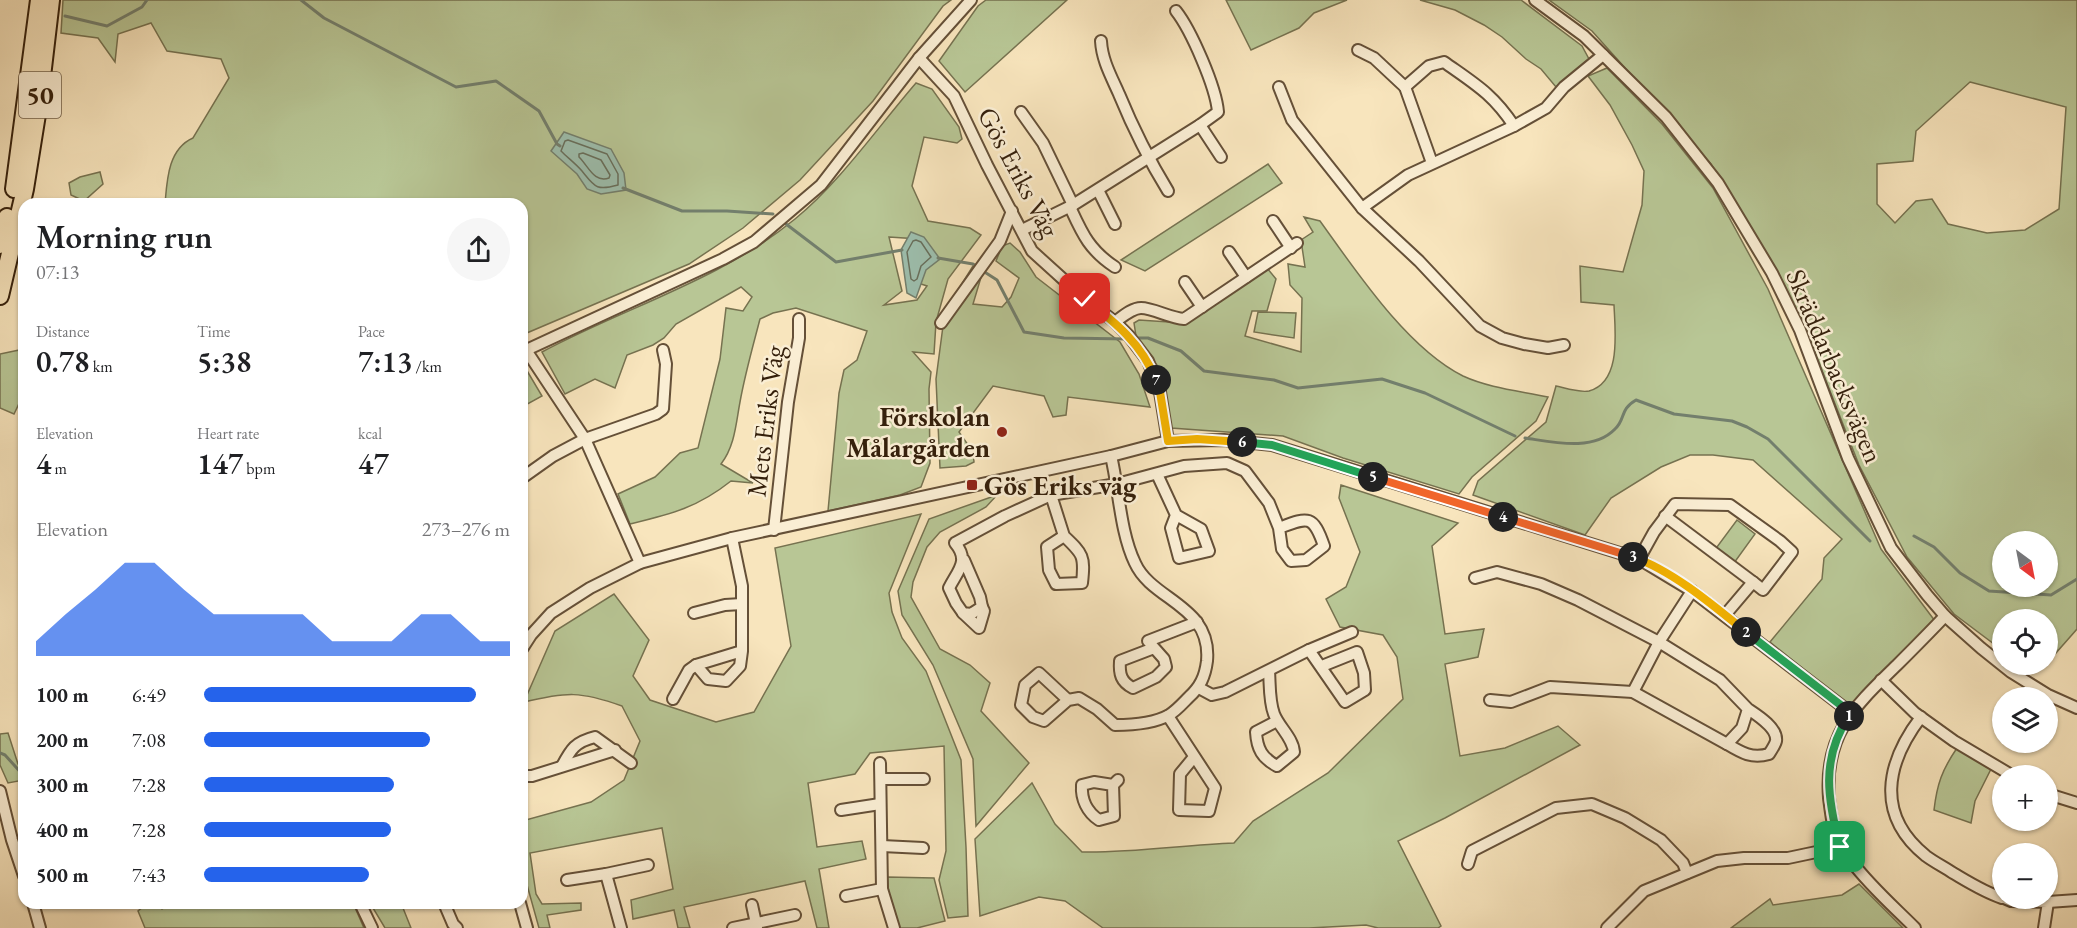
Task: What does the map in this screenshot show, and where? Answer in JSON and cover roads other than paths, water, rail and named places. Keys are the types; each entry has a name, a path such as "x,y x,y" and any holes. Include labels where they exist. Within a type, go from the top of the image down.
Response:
{"highway":[{"name":"50","path":"0,245 14,186 39,0"},
{"name":"50","path":"23,198 39,102 51,0"},
{"name":"50","path":"0,296 18,219"}],"street":[{"path":"528,349 635,301 754,242 821,185 919,58 971,0"},
{"name":"Skräddarbacksvägen","path":"1536,0 1584,36 1666,117 1718,183 1772,273 1800,330 1848,458 1891,548 1945,616 1980,648 2011,672 2048,695 2077,708"},
{"path":"1022,230 1098,190 1218,112 1217,100 1184,21 1176,11"},
{"path":"1101,41 1102,57 1148,158 1168,191"},
{"path":"1358,50 1374,58 1405,87 1432,163"},
{"path":"1362,208 1408,175 1514,126 1546,108 1564,87 1603,55"},
{"name":"Gös Eriks Väg","path":"919,58 954,96 1032,251 1115,322 1148,361 1160,392 1168,441"},
{"path":"1405,87 1429,66 1444,62 1490,94 1514,126"},
{"path":"1279,87 1292,120 1362,208 1419,261 1480,326 1502,338 1524,344 1548,348 1564,345"},
{"path":"1021,112 1043,143 1087,243 1102,259 1115,267"},
{"path":"1200,125 1221,157"},
{"path":"1098,190 1115,224"},
{"path":"941,322 1000,241 1012,211"},
{"path":"1115,322 1141,308 1174,319 1184,319 1294,245 1273,221"},
{"path":"1229,252 1246,277"},
{"path":"1185,282 1202,307"},
{"name":"Mets Eriks Väg","path":"528,640 551,613 590,588 640,562 732,538 774,530 788,402 799,338 799,319"},
{"path":"528,474 553,456 585,439 656,414 663,409 666,364 663,350"},
{"path":"528,357 585,439 640,562"},
{"path":"774,530 1111,456 1168,441 1224,440 1272,445 1639,559 1692,591 1851,713"},
{"path":"1068,700 1039,674 1025,685 1021,705 1033,717 1044,721 1068,700 1079,698 1097,709 1115,725 1136,725 1168,716 1199,688 1206,672 1208,648 1197,622 1176,601 1142,576 1134,562 1126,535 1111,456"},
{"path":"964,560 949,588 963,613 979,628 984,611 962,552 955,543 1051,495 1117,484 1184,466 1227,463 1245,471 1269,503 1279,528 1282,549 1291,561 1306,560 1324,546 1313,521 1305,518 1279,528"},
{"path":"1156,474 1176,515"},
{"path":"1051,495 1064,536 1080,552 1084,566 1082,583 1056,584 1049,570 1047,547 1064,536"},
{"path":"1639,559 1665,516 1675,504 1730,505 1792,552 1763,590 1665,516"},
{"path":"696,666 708,679 726,681 740,666 742,586 732,538"},
{"path":"1476,578 1497,572 1540,584 1578,600 1659,642 1720,680 1774,732 1776,741 1769,754 1757,758 1740,752 1633,692 1550,687 1510,702 1490,700"},
{"path":"1725,615 1753,582"},
{"path":"1633,692 1659,642 1692,591"},
{"path":"694,613 725,605 742,604"},
{"path":"963,613 971,614 982,607"},
{"path":"1915,928 1867,882 1840,847 1830,812 1828,785 1831,760 1838,736 1851,713 1945,616"},
{"path":"1154,648 1120,661 1119,672 1125,684 1133,688 1156,677 1166,667 1164,659 1148,641 1197,622"},
{"path":"1199,688 1212,695 1226,692 1309,650 1352,632"},
{"path":"1309,650 1345,702 1365,690 1364,673 1358,652 1322,666"},
{"path":"673,699 689,670 708,660 742,651"},
{"path":"1269,670 1272,710 1277,721"},
{"path":"1881,680 1921,717 1963,747 1994,765"},
{"path":"1728,744 1742,728 1748,709"},
{"path":"1168,716 1215,789 1209,811 1179,810 1180,774 1194,757"},
{"path":"1921,717 1906,739 1893,766 1890,787 1897,821 1910,840 1926,856 1982,891 1992,894"},
{"path":"562,766 572,747 595,736 631,763"},
{"path":"528,776 615,750"},
{"path":"880,763 882,889 894,928"},
{"path":"881,779 924,779"},
{"path":"0,791 18,858"},
{"path":"2058,797 2077,803"},
{"path":"841,810 880,804"},
{"path":"1468,864 1472,851 1556,808 1592,804 1625,818 1661,840 1683,863 1687,873"},
{"path":"882,846 923,848"},
{"path":"1607,928 1644,891 1717,861 1744,858 1788,858 1840,847"},
{"path":"567,880 648,865"},
{"path":"606,874 621,928"},
{"path":"846,896 882,889"},
{"path":"2058,901 2077,900"},
{"path":"752,905 757,926"},
{"path":"35,909 40,928"},
{"path":"363,909 372,928"},
{"path":"447,909 457,928"},
{"path":"521,909 524,927"},
{"path":"2044,928 2047,909"},
{"path":"733,928 757,926 795,915"}],"water":[{"path":"564,132 611,149 624,173 626,190 601,194 587,189 577,174 551,151"},
{"path":"911,232 924,237 940,259 926,270 916,298 907,293 901,250"}],"waterway":[{"path":"65,16 107,26 142,7 147,0"},
{"path":"301,0 324,18 456,87 496,81 539,111 560,146"},
{"path":"623,188 682,211 773,214"},
{"path":"786,224 836,262 902,250"},
{"path":"938,258 973,264 978,267"},
{"path":"983,271 997,280 1024,332 1064,338 1128,339"},
{"path":"1135,338 1148,338 1181,351 1204,371 1274,380 1298,388 1382,379 1425,393 1515,436"},
{"path":"1525,438 1572,444 1596,441 1615,429 1621,422 1627,407 1636,400 1674,414 1732,421 1768,439 1870,541"},
{"path":"1914,536 1934,547 1960,573 1989,591 2051,595 2077,579"},
{"path":"0,753 5,755 18,769"}],"place":[{"name":"Förskolan Målargården","path":"1002,432"},
{"name":"Gös Eriks väg","path":"972,485"}]}
